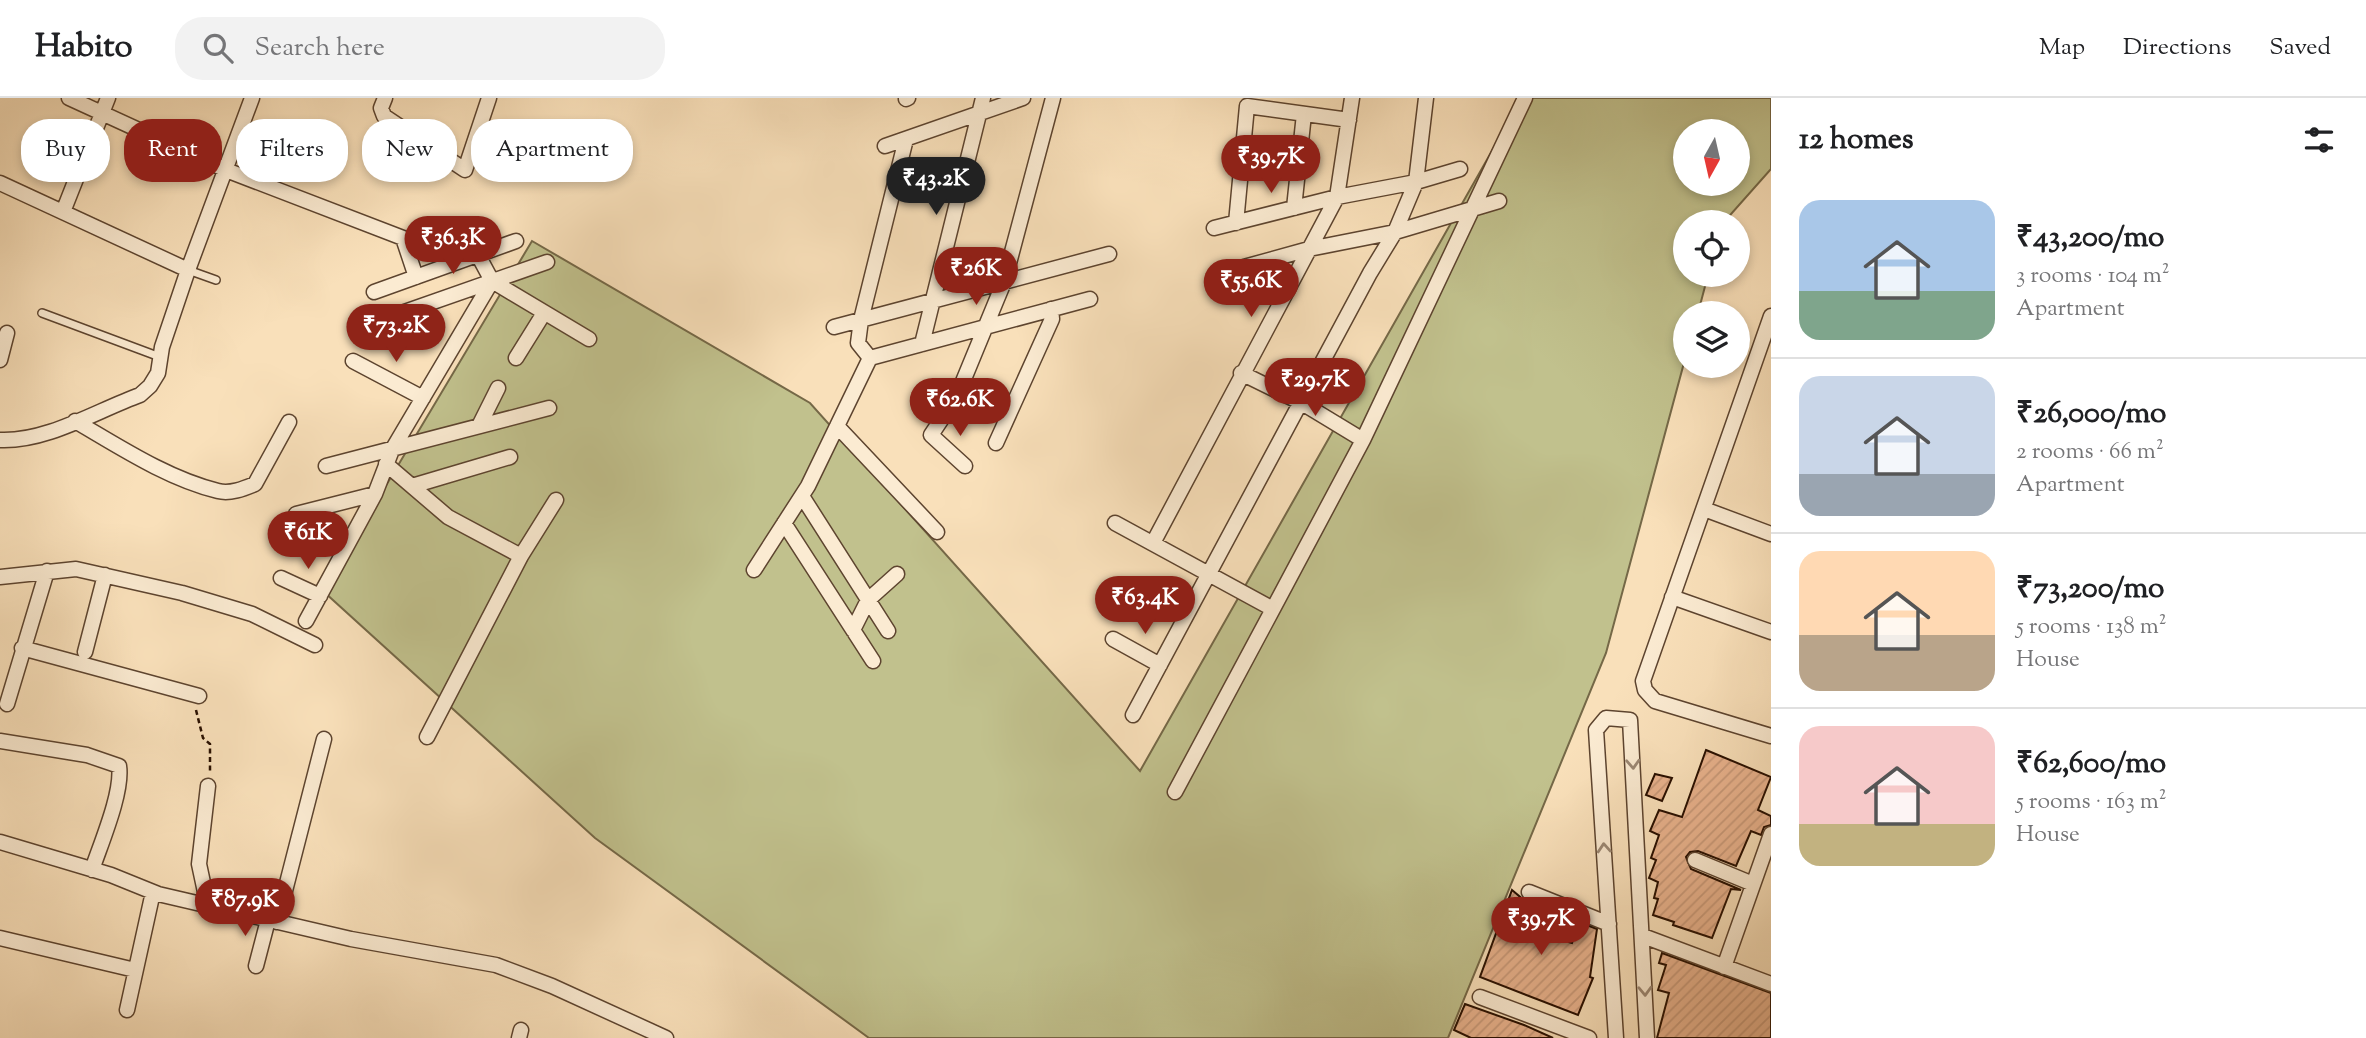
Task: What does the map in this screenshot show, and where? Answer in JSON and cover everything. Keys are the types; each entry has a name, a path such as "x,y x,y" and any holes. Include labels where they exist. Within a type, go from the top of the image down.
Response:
{"street":[{"path":"69,98 103,116 226,170 403,238 415,277"},
{"path":"63,212 108,98"},
{"path":"0,440 19,441 75,421 140,395 150,386 158,373 188,270 252,98"},
{"path":"385,98 382,108 384,116 465,170 489,98"},
{"path":"922,344 983,98"},
{"path":"886,146 1023,98"},
{"path":"965,466 931,435 957,396 1004,282 1053,98"},
{"path":"1153,543 1241,373 1337,197 1352,98"},
{"path":"1133,715 1395,232 1416,182 1426,98"},
{"path":"1175,792 1363,440 1525,98"},
{"path":"1236,223 1247,106 1349,120"},
{"path":"1294,208 1304,114"},
{"path":"870,358 858,343 861,320 906,139"},
{"path":"1214,228 1337,197 1416,182 1460,169"},
{"path":"0,183 188,270"},
{"path":"1244,267 1309,249 1395,232 1499,201"},
{"path":"374,292 516,241"},
{"path":"834,327 1109,254"},
{"path":"478,255 492,281 589,339"},
{"path":"370,324 547,262"},
{"path":"306,621 375,494 392,450 492,281"},
{"path":"754,570 802,496 870,358 1090,299"},
{"path":"996,443 1052,319 1051,309"},
{"path":"516,358 544,313"},
{"path":"1771,316 1643,681 1650,698 1771,736"},
{"path":"0,360 7,332"},
{"path":"353,360 422,398"},
{"path":"1241,373 1302,403 1363,440"},
{"path":"479,426 498,388"},
{"path":"326,466 549,408"},
{"path":"75,421 146,462 218,491 231,491 255,484 289,422"},
{"path":"837,426 937,532"},
{"path":"412,486 510,457"},
{"path":"386,464 448,517 521,556"},
{"path":"296,514 375,494"},
{"path":"802,496 888,631"},
{"path":"428,737 521,556 556,500"},
{"path":"1704,509 1771,534"},
{"path":"784,523 873,660"},
{"path":"1115,523 1273,609"},
{"path":"824,584 841,558"},
{"path":"0,577 76,569 105,575 182,593 252,614 315,645"},
{"path":"7,704 47,571"},
{"path":"853,630 868,600 897,573"},
{"path":"85,652 105,575"},
{"path":"281,578 320,596"},
{"path":"1672,597 1771,632"},
{"path":"1113,639 1160,664"},
{"path":"22,648 199,696"},
{"path":"1616,1038 1596,730 1606,718 1630,720 1647,1038"},
{"path":"256,966 272,921 324,739"},
{"path":"0,741 87,755 119,766 113,803 92,870"},
{"path":"208,786 199,864 208,906"},
{"path":"1724,967 1771,834"},
{"path":"0,842 208,906 496,965 552,986 666,1038"},
{"path":"1695,860 1754,884"},
{"path":"127,1010 153,891"},
{"path":"1529,892 1609,924"},
{"path":"1643,936 1771,984"},
{"path":"0,938 135,970"},
{"path":"1480,997 1590,1038"}],"lane":[{"path":"188,270 216,280"},
{"path":"42,313 161,357"}],"path":[{"path":"199,696 196,708 199,726 203,738 210,744 212,756 208,786"}],"green space":[{"path":"1522,98 1771,98 1771,169 1750,193 1750,119 1673,119 1673,196 1747,196 1735,210 1673,210 1673,287 1705,287 1701,301 1673,301 1673,378 1680,378 1606,653 1448,1038 869,1038 595,838 323,591 532,241 810,403 1140,771"}],"building":[{"path":"1706,750 1771,777 1758,810 1771,816 1771,825 1764,827 1761,835 1751,831 1736,866 1698,851 1690,852 1686,857 1691,869 1741,890 1731,889 1712,938 1653,915 1658,899 1654,898 1658,882 1649,878 1656,860 1651,858 1659,835 1650,831 1659,810 1682,817"},
{"path":"1655,774 1672,778 1662,801 1646,795"},
{"path":"1512,890 1525,901 1557,913 1548,936 1572,943 1579,922 1597,929 1590,977 1593,978 1578,1015 1480,977"},
{"path":"1662,953 1771,993 1771,1038 1657,1038 1669,993 1658,990 1666,965 1659,963"},
{"path":"1465,1004 1553,1038 1471,1038 1454,1030"}]}
